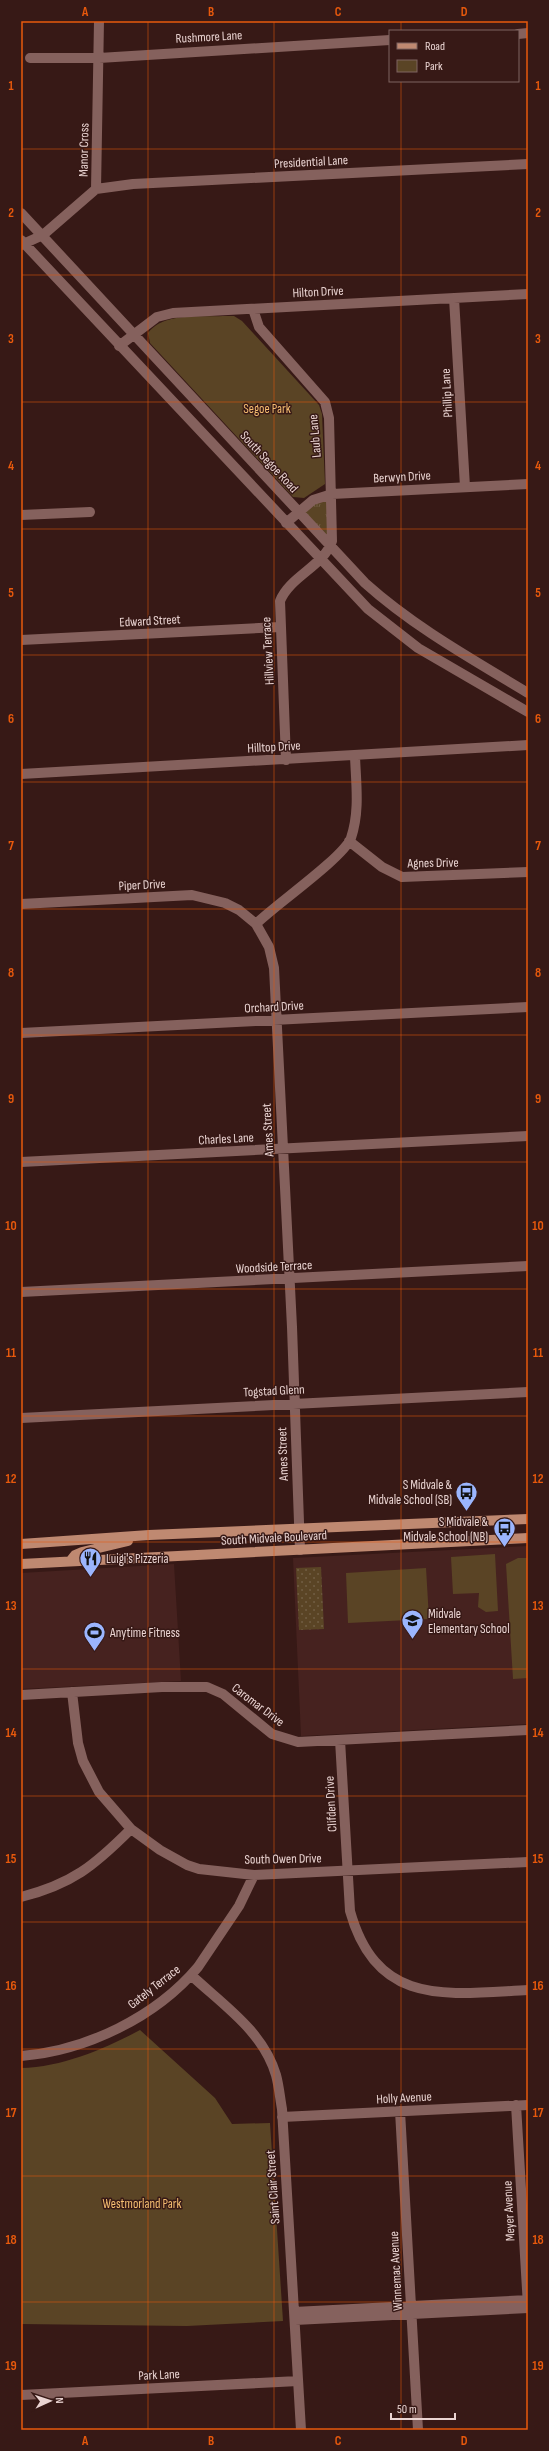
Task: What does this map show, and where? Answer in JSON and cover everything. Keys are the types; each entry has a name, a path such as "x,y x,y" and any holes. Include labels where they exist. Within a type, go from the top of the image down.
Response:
{"main road":[{"name":"South Midvale Boulevard","path":"21,1544 149,1535 299,1530 528,1519"},
{"path":"71,1560 75,1555 82,1552 149,1535"},
{"name":"South Midvale Boulevard","path":"21,1564 71,1560 528,1538"}],"street":[{"name":"Manor Cross","path":"22,243 43,235 96,189 99,21"},
{"name":"Rushmore Lane","path":"30,58 99,58 389,40"},
{"name":"Presidential Lane","path":"96,189 133,184 528,164"},
{"name":"South Segoe Road","path":"21,213 365,583 388,604 425,631 528,693"},
{"path":"22,243 368,609 403,638 528,712"},
{"name":"Hilton Drive","path":"118,346 157,317 173,313 528,294"},
{"name":"Phillip Lane","path":"454,298 465,487"},
{"name":"Laub Lane","path":"253,308 259,327 325,402 329,418 332,494 332,538 330,546"},
{"name":"Berwyn Drive","path":"286,523 298,511 313,500 332,494 528,484"},
{"path":"21,515 90,512"},
{"path":"320,558 330,546"},
{"name":"Hillview Terrace","path":"286,760 278,611 284,592 320,558"},
{"name":"Edward Street","path":"21,640 280,627"},
{"name":"Hilltop Drive","path":"21,774 528,745"},
{"path":"256,924 328,864 349,841 358,805 355,756"},
{"name":"Agnes Drive","path":"349,841 382,867 402,877 528,872"},
{"name":"Piper Drive","path":"21,904 192,895 225,902 239,910 256,924"},
{"name":"Ames Street","path":"256,924 269,947 273,960 289,1279 300,1550"},
{"name":"Orchard Drive","path":"21,1033 528,1007"},
{"name":"Charles Lane","path":"21,1162 528,1136"},
{"name":"Woodside Terrace","path":"21,1292 528,1266"},
{"name":"Togstad Glenn","path":"21,1418 528,1392"},
{"name":"Caromar Drive","path":"21,1695 162,1687 207,1687 222,1694 272,1734 298,1742 528,1730"},
{"name":"South Owen Drive","path":"72,1692 74,1723 83,1761 99,1792 131,1830 160,1850 187,1865 199,1869 254,1875 528,1862"},
{"name":"Clifden Drive","path":"340,1740 348,1893 355,1928 377,1964 400,1981 414,1988 453,1995 528,1990"},
{"path":"21,1898 60,1885 79,1875 97,1862 131,1830"},
{"name":"Gately Terrace","path":"21,2056 63,2049 105,2035 142,2016 191,1975 220,1938 239,1906 254,1875"},
{"name":"Saint Clair Street","path":"191,1975 240,2019 265,2050 276,2075 282,2118 301,2430"},
{"name":"Meyer Avenue","path":"516,2105 528,2314"},
{"name":"Holly Avenue","path":"282,2118 528,2105"},
{"name":"Winnemac Avenue","path":"400,2111 418,2430"},
{"path":"295,2316 528,2304"},
{"name":"Park Lane","path":"21,2395 298,2381"}],"shaded area":[{"name":"Midvale Elementary School","path":"528,1546 528,1724 301,1736 293,1558"},
{"path":"174,1564 181,1681 21,1689 21,1573"}],"green space":[{"name":"Segoe Park","path":"194,316 234,316 242,321 319,405 322,414 325,484 304,498 293,497 150,343 148,333 155,326 163,322"},
{"path":"327,495 332,541 298,511"},
{"path":"495,1554 498,1611 486,1612 478,1607 479,1593 453,1594 451,1557"},
{"path":"518,1558 528,1558 528,1678 513,1679 506,1564"},
{"path":"321,1567 324,1629 299,1630 296,1568"},
{"path":"426,1568 429,1619 348,1623 346,1573"},
{"name":"Westmorland Park","path":"140,2030 215,2098 232,2124 270,2123 283,2321 187,2326 21,2324 21,2068 37,2067 68,2061 112,2044"}],"place":[{"name":"S Midvale & Midvale School (SB)","path":"467,1512"},
{"name":"S Midvale & Midvale School (NB)","path":"504,1548"},
{"name":"Luigi's Pizzeria","path":"90,1578"},
{"name":"Midvale Elementary School","path":"413,1640"},
{"name":"Anytime Fitness","path":"95,1652"}]}
